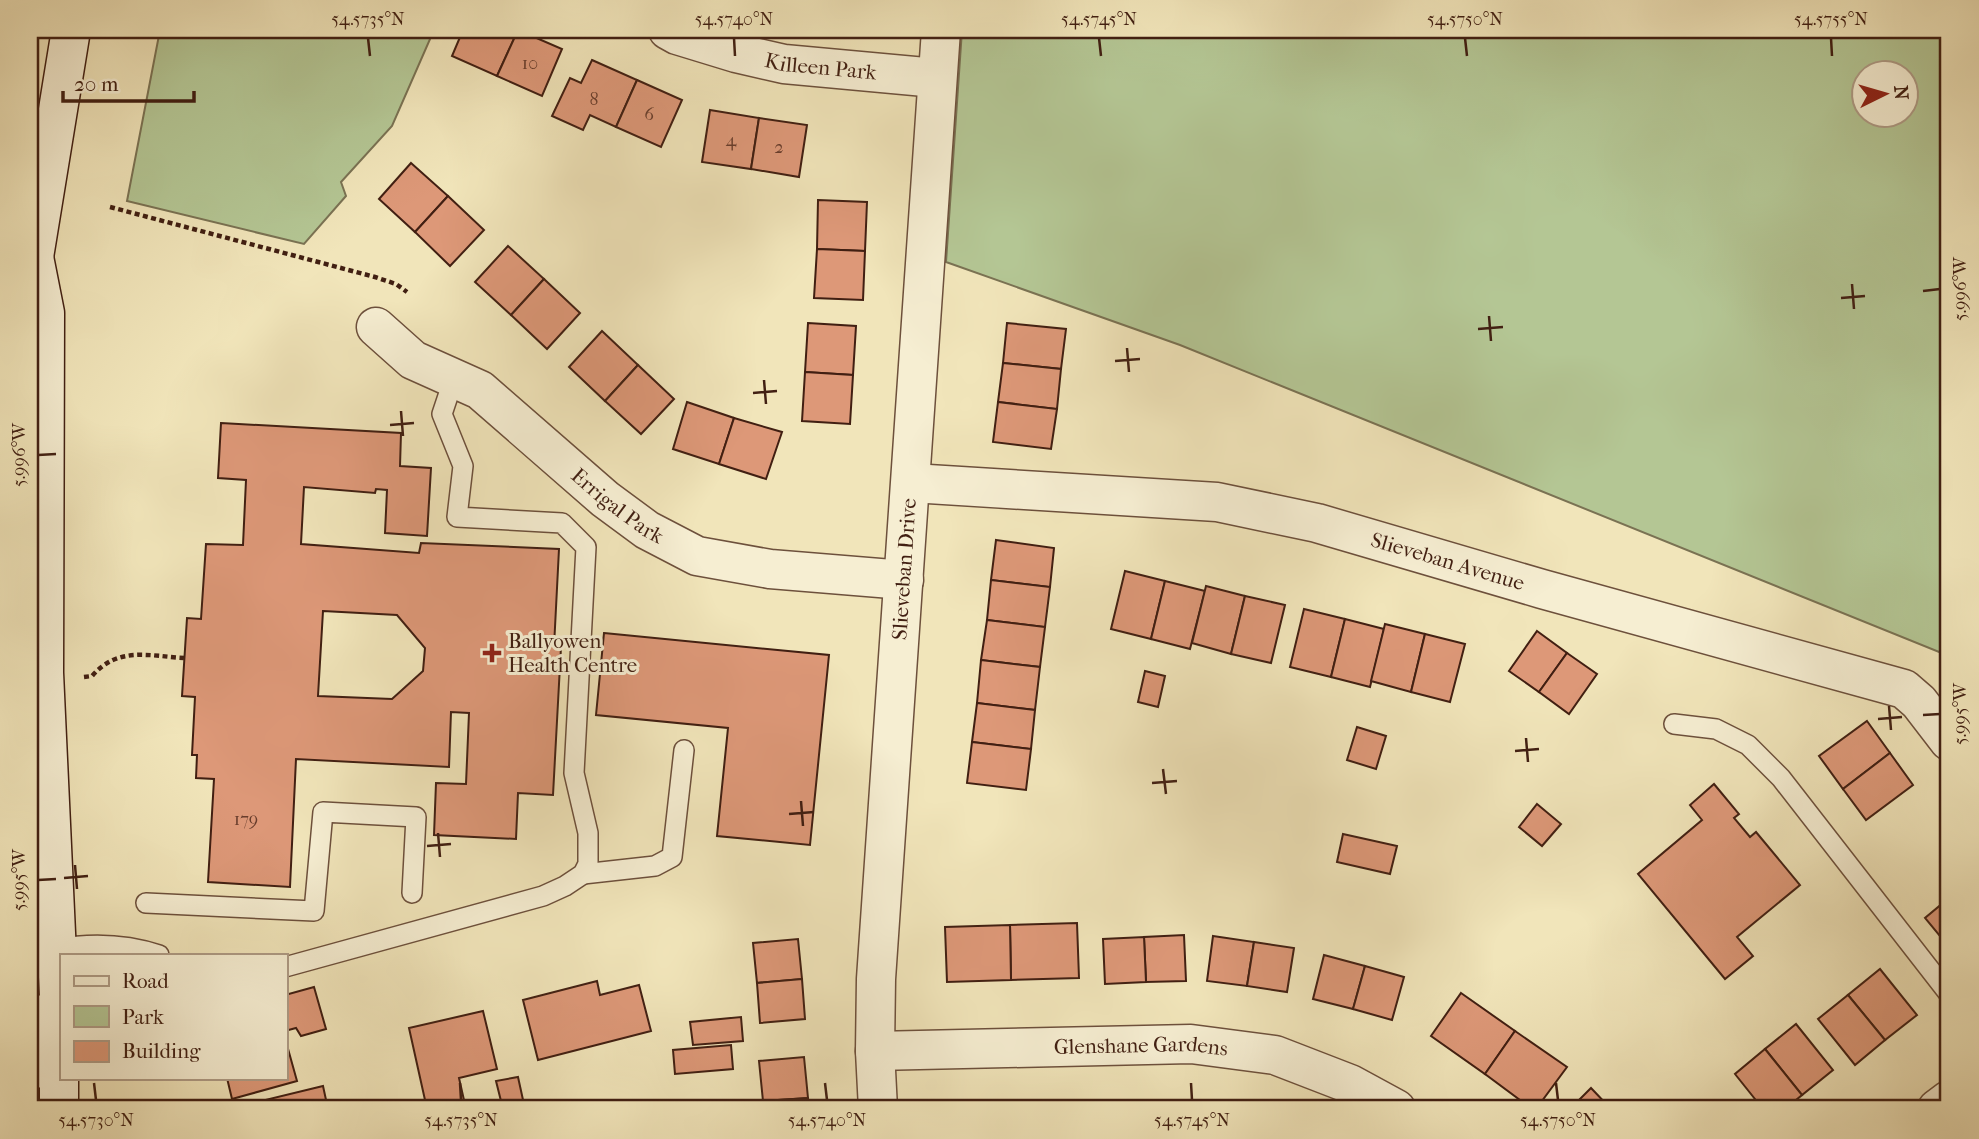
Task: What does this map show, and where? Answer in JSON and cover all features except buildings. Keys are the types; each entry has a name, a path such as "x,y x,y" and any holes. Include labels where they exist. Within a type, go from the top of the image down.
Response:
{"street":[{"path":"59,1109 59,998 37,654 45,313 32,264 71,30"},
{"name":"Killeen Park","path":"668,30 736,53 784,64 936,78"},
{"name":"Slieveban Drive","path":"878,1109 875,1051 877,967 941,30"},
{"name":"Errigal Park","path":"376,327 413,360 480,390 605,499 647,530 697,556 770,569 904,580"},
{"name":"Slieveban Avenue","path":"912,483 1217,502 1317,523 1542,589 1904,688 1919,702 1949,741"},
{"path":"30,1012 59,1109"},
{"name":"Glenshane Gardens","path":"875,1051 1191,1044 1275,1055 1350,1084 1412,1102"},
{"path":"1937,1109 1949,1100"}],"lane":[{"path":"454,378 442,414 463,466 457,517 562,523 586,547 574,773 589,841 588,864 583,874"},
{"path":"1674,723 1716,729 1748,745 1780,778 1949,994"},
{"path":"287,966 543,895 565,886 583,874 655,866 673,858 684,750"},
{"path":"146,903 314,911 323,812 416,817 412,892"},
{"path":"56,949 79,945 115,947 154,954"}],"path":[{"path":"110,207 375,277 396,284 407,292"},
{"path":"80,677 92,676 106,661 122,655 184,658"},
{"path":"1412,1102 1447,1109"}],"green space":[{"path":"160,30 434,30 392,126 341,182 346,196 304,244 127,201"},
{"path":"962,30 1949,30 1949,656 1180,345 946,262"}],"place":[{"name":"Ballyowen Health Centre","path":"492,653"}]}
